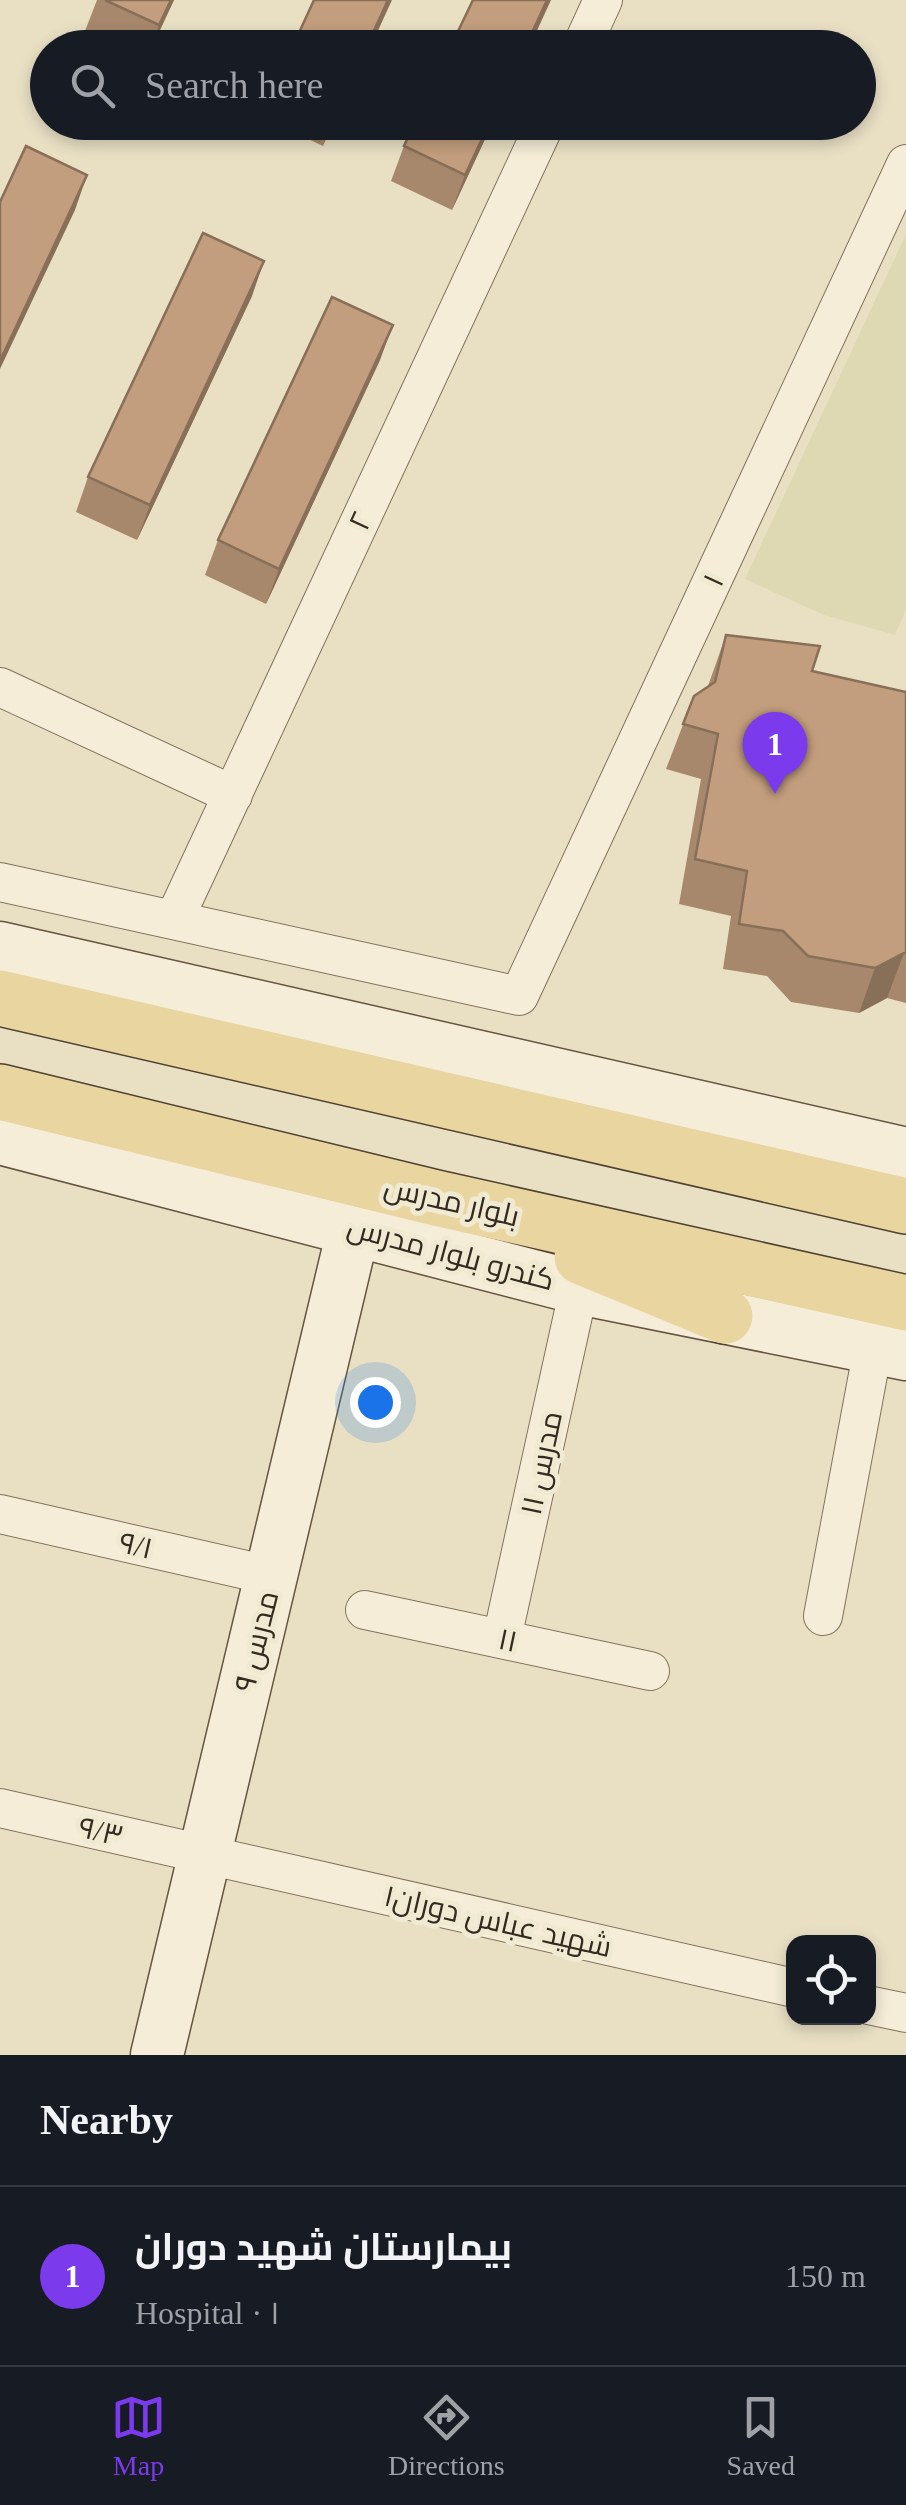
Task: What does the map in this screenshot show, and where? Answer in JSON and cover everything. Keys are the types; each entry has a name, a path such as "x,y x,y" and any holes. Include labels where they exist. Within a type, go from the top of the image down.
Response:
{"main road":[{"path":"0,948 906,1154"},
{"path":"0,998 906,1206"},
{"name":"بلوار مدرس","path":"0,1092 436,1198 906,1303"},
{"name":"کندرو بلوار مدرس","path":"0,1138 580,1288 889,1351"},
{"path":"436,1198 725,1316"},
{"name":"مدرس ۹","path":"157,2055 354,1227"}],"street":[{"path":"589,30 603,0"},
{"name":"۲","path":"174,920 538,140"},
{"name":"۱","path":"174,920 520,996 906,164"},
{"path":"0,687 232,795"},
{"path":"0,882 174,920"},
{"name":"مدرس ۱۱","path":"502,1638 580,1288"},
{"path":"823,1616 889,1351"},
{"name":"۹/۱","path":"0,1514 272,1576"},
{"name":"۱۱","path":"365,1610 650,1672"},
{"name":"۹/۳","path":"0,1808 203,1854"},
{"name":"شهید عباس دوران۱","path":"203,1854 786,1986"},
{"path":"876,2007 906,2014"}],"shaded area":[{"path":"906,234 906,610 895,635 824,615 745,579"}],"building":[{"path":"105,0 171,0 159,25"},
{"path":"314,0 388,0 374,30 300,30"},
{"path":"473,0 547,0 533,30 459,30"},
{"path":"407,140 482,140 465,175 404,146"},
{"path":"26,146 87,175 0,361 0,202"},
{"path":"203,233 264,261 150,505 88,477"},
{"path":"332,297 393,325 279,569 218,540"},
{"path":"726,635 820,646 812,671 906,692 906,953 875,968 808,956 783,931 739,924 747,871 695,859 718,734 683,724 694,696 715,682"}],"place":[{"name":"بیمارستان شهید دوران","path":"775,794"}]}
